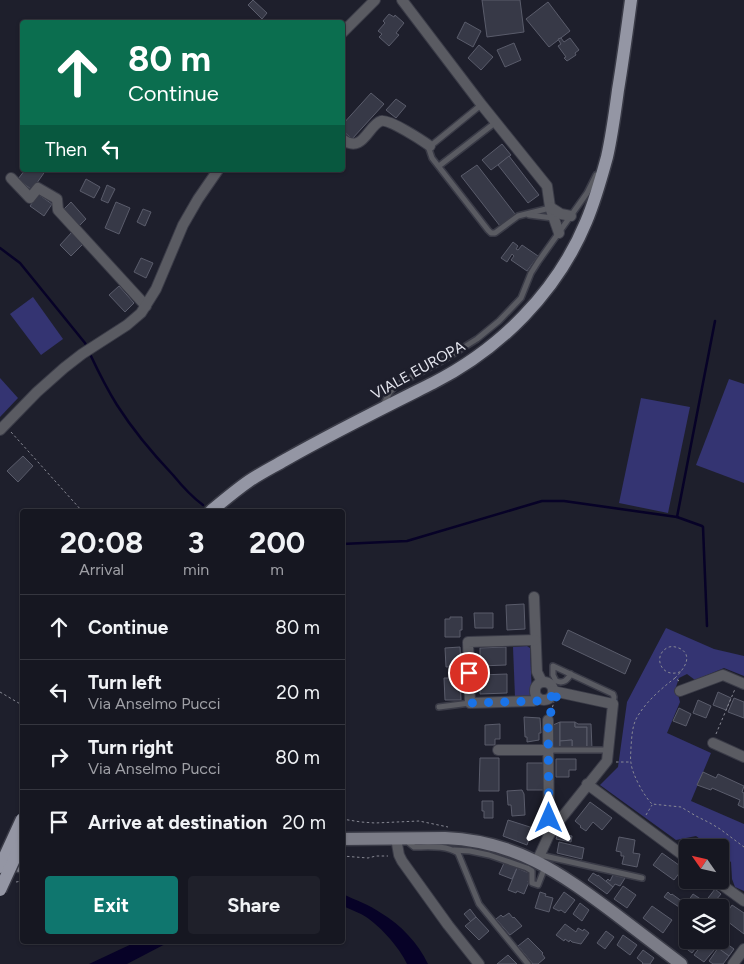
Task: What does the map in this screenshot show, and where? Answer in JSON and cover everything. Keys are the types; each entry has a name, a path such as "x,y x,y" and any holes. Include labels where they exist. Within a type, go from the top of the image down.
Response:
{"main road":[{"name":"VIALE EUROPA","path":"213,509 249,481 317,442 440,379 469,362 500,339 530,310 550,286 569,258 593,205 607,155 614,119 631,0"},
{"name":"VIALE EUROPA","path":"226,509 284,461"},
{"path":"0,867 20,823"},
{"path":"5,886 20,847"}],"street":[{"path":"345,30 375,0"},
{"path":"402,0 547,186 550,208 559,233"},
{"path":"345,140 350,143 362,140 383,120 430,146"},
{"path":"3,428 37,392 64,368 138,316 156,289 183,225 217,172"},
{"path":"11,178 30,198 38,188 57,199 58,210 146,306"},
{"path":"550,208 561,214 571,216"},
{"path":"534,597 537,672 542,682"},
{"path":"535,640 468,642 470,703 546,700 556,691"},
{"path":"680,691 723,675 741,683"},
{"path":"539,699 536,695 537,685 547,682 556,691 613,704 607,756 549,835 540,861"},
{"path":"548,720 549,835"},
{"path":"713,743 744,757"},
{"path":"498,750 549,750"},
{"path":"587,784 679,852"},
{"path":"346,838 445,838 467,840 509,850 540,861 588,893 681,964"},
{"path":"402,838 399,855 448,925 479,964"},
{"path":"728,889 744,901"},
{"path":"733,964 744,949"}],"lane":[{"path":"482,104 430,146 430,155 491,233 495,233 521,215 550,208"},
{"path":"439,166 496,122"},
{"path":"381,409 390,392 397,385 477,339 520,298 534,269 587,193 607,155"},
{"path":"521,215 554,218"},
{"path":"571,674 613,694 613,704"},
{"path":"439,707 470,703"},
{"path":"549,750 607,756"},
{"path":"402,838 414,847 470,850 527,868 532,871 532,883 538,885 540,861 642,878"},
{"path":"454,850 458,853 479,904 528,964"}],"path":[{"path":"3,428 80,509"},
{"path":"652,804 638,782 630,762 631,736 634,724 646,704 682,671 686,663 687,656 685,652 678,647 668,647 661,656 661,667 669,673 676,674 682,671"},
{"path":"675,678 680,681 680,691"},
{"path":"713,743 741,683"},
{"path":"548,720 556,691"},
{"path":"0,692 20,704"},
{"path":"607,756 622,763 630,762"},
{"path":"640,824 652,804"},
{"path":"652,804 681,807 720,829 744,847"},
{"path":"345,819 361,822 419,821 450,827"},
{"path":"345,856 368,858 399,855"},
{"path":"5,886 20,882"}],"shaded area":[{"path":"33,297 63,339 41,355 10,314"},
{"path":"0,378 18,398 0,417"},
{"path":"729,379 744,384 744,483 696,465"},
{"path":"641,398 690,407 668,513 619,503"},
{"path":"666,628 714,649 744,656 744,676 724,668 695,680 687,674 679,678 676,687 680,702 667,733 711,753 691,801 744,824 744,891 735,887 732,879 731,862 729,861 729,839 700,839 696,836 676,840 600,785 618,767 627,702"},
{"path":"527,646 530,648 532,695 529,697 515,697 513,647"},
{"path":"345,895 372,908 395,923 414,942 428,964 407,964 394,943 381,929 361,914 345,907"},
{"path":"132,944 165,944 127,964 89,964"}],"building":[{"path":"253,0 267,13 262,19 248,5"},
{"path":"482,0 520,0 524,32 487,37"},
{"path":"548,2 570,31 549,47 526,19"},
{"path":"389,14 394,17 395,15 404,23 396,33 399,35 389,46 379,37 382,34 378,31 385,23 383,21"},
{"path":"465,22 481,31 473,47 457,38"},
{"path":"561,38 564,42 570,38 579,50 575,53 576,55 567,61 558,46 561,44 558,39"},
{"path":"514,43 521,60 505,67 497,50"},
{"path":"479,45 493,57 481,70 468,58"},
{"path":"371,93 384,104 352,139 345,133 345,122"},
{"path":"396,99 406,106 396,118 386,110"},
{"path":"502,144 511,155 491,170 482,160"},
{"path":"509,156 539,195 528,203 498,165"},
{"path":"477,165 515,214 500,226 461,176"},
{"path":"23,172 45,172 32,190 18,179"},
{"path":"86,179 100,187 94,198 80,191"},
{"path":"107,185 115,189 108,203 101,200"},
{"path":"38,194 52,204 44,216 30,206"},
{"path":"71,202 86,219 79,226 64,209"},
{"path":"116,202 130,208 119,234 105,228"},
{"path":"143,209 151,212 145,226 137,222"},
{"path":"72,232 83,244 71,256 60,245"},
{"path":"513,242 518,246 516,249 518,250 522,245 538,256 527,271 511,260 514,256 512,254 507,262 501,258"},
{"path":"141,258 153,263 146,278 134,272"},
{"path":"119,286 134,303 125,312 109,295"},
{"path":"23,456 33,466 18,482 7,471"},
{"path":"524,604 525,629 507,630 506,605"},
{"path":"474,613 493,613 493,628 475,628"},
{"path":"450,617 462,617 460,637 445,637 445,619 450,619"},
{"path":"568,630 631,660 625,674 562,644"},
{"path":"460,647 461,666 446,667 445,648"},
{"path":"506,647 506,665 480,666 480,648"},
{"path":"507,674 507,693 480,694 480,675"},
{"path":"444,678 460,678 461,700 445,700"},
{"path":"718,692 731,698 726,710 713,705"},
{"path":"734,698 744,702 744,718 728,712"},
{"path":"698,700 711,706 706,718 693,713"},
{"path":"679,708 691,714 686,726 673,721"},
{"path":"524,717 540,718 541,733 539,733 539,740 527,742"},
{"path":"560,722 560,747 553,748 553,725"},
{"path":"560,722 575,722 575,727 587,727 587,747 572,747 572,740 560,741"},
{"path":"575,722 578,724 591,724 592,749 587,749 587,727 575,727"},
{"path":"500,724 500,739 495,739 495,745 485,745 485,725"},
{"path":"572,740 572,747 560,747 560,741"},
{"path":"480,758 499,758 499,791 479,791"},
{"path":"556,759 576,759 576,770 569,770 569,777 556,777"},
{"path":"527,763 544,763 545,790 527,790"},
{"path":"703,772 716,778 718,774 744,786 742,792 744,793 744,808 738,805 740,800 712,788 711,790 697,785"},
{"path":"522,790 524,794 525,815 512,816 511,805 508,805 507,791"},
{"path":"482,801 493,801 493,818 484,818"},
{"path":"590,802 612,818 602,830 593,822 586,831 575,821"},
{"path":"508,820 533,828 527,845 503,836"},
{"path":"558,833 572,836 571,842 556,839"},
{"path":"619,837 635,840 633,853 640,854 637,867 622,864 624,856 621,856 621,852 616,851"},
{"path":"559,842 584,848 582,859 557,853"},
{"path":"662,853 679,865 679,873 674,880 653,865"},
{"path":"504,863 517,868 512,879 499,874"},
{"path":"517,868 531,874 524,894 508,890"},
{"path":"593,873 613,887 607,894 588,880"},
{"path":"613,875 625,878 620,886 615,884 613,887 606,881 608,879 610,881"},
{"path":"623,886 636,895 627,908 614,899"},
{"path":"715,889 721,894 717,899 707,899"},
{"path":"540,892 546,894 545,896 553,898 549,912 535,908"},
{"path":"564,892 575,900 565,913 553,908"},
{"path":"668,892 672,894 679,899 679,907 664,897"},
{"path":"693,894 700,899 690,899"},
{"path":"580,903 589,910 582,921 573,914"},
{"path":"732,905 744,913 744,934 729,923 729,909"},
{"path":"652,906 672,920 663,933 643,918"},
{"path":"470,909 476,917 471,922 464,914"},
{"path":"509,913 522,926 510,935 496,919 501,915 503,917"},
{"path":"476,917 489,931 479,940 465,926"},
{"path":"565,924 576,932 578,928 583,931 584,929 589,933 581,944 570,940 569,942 565,939 564,941 556,935"},
{"path":"606,931 614,937 605,949 597,943"},
{"path":"623,935 637,945 630,955 617,945"},
{"path":"528,938 543,953 545,958 538,964 533,964 518,946"},
{"path":"729,945 734,949 729,956 719,949 729,949"},
{"path":"687,949 695,949 692,953"},
{"path":"699,949 715,949 704,962 694,955"},
{"path":"717,949 729,956 723,964 713,964 709,961"},
{"path":"643,950 654,958 650,964 642,964 637,958"},
{"path":"508,955 517,964 497,964"}],"waterway":[{"path":"0,248 20,263 88,349"},
{"path":"345,544 407,541 542,501 564,501 677,517 715,321"},
{"path":"90,354 110,393 130,424 184,487 203,505"},
{"path":"677,517 703,527 707,626"}],"route":[{"path":"469,673 470,703 546,700 552,696 553,691 558,692 548,720 549,818"}]}
